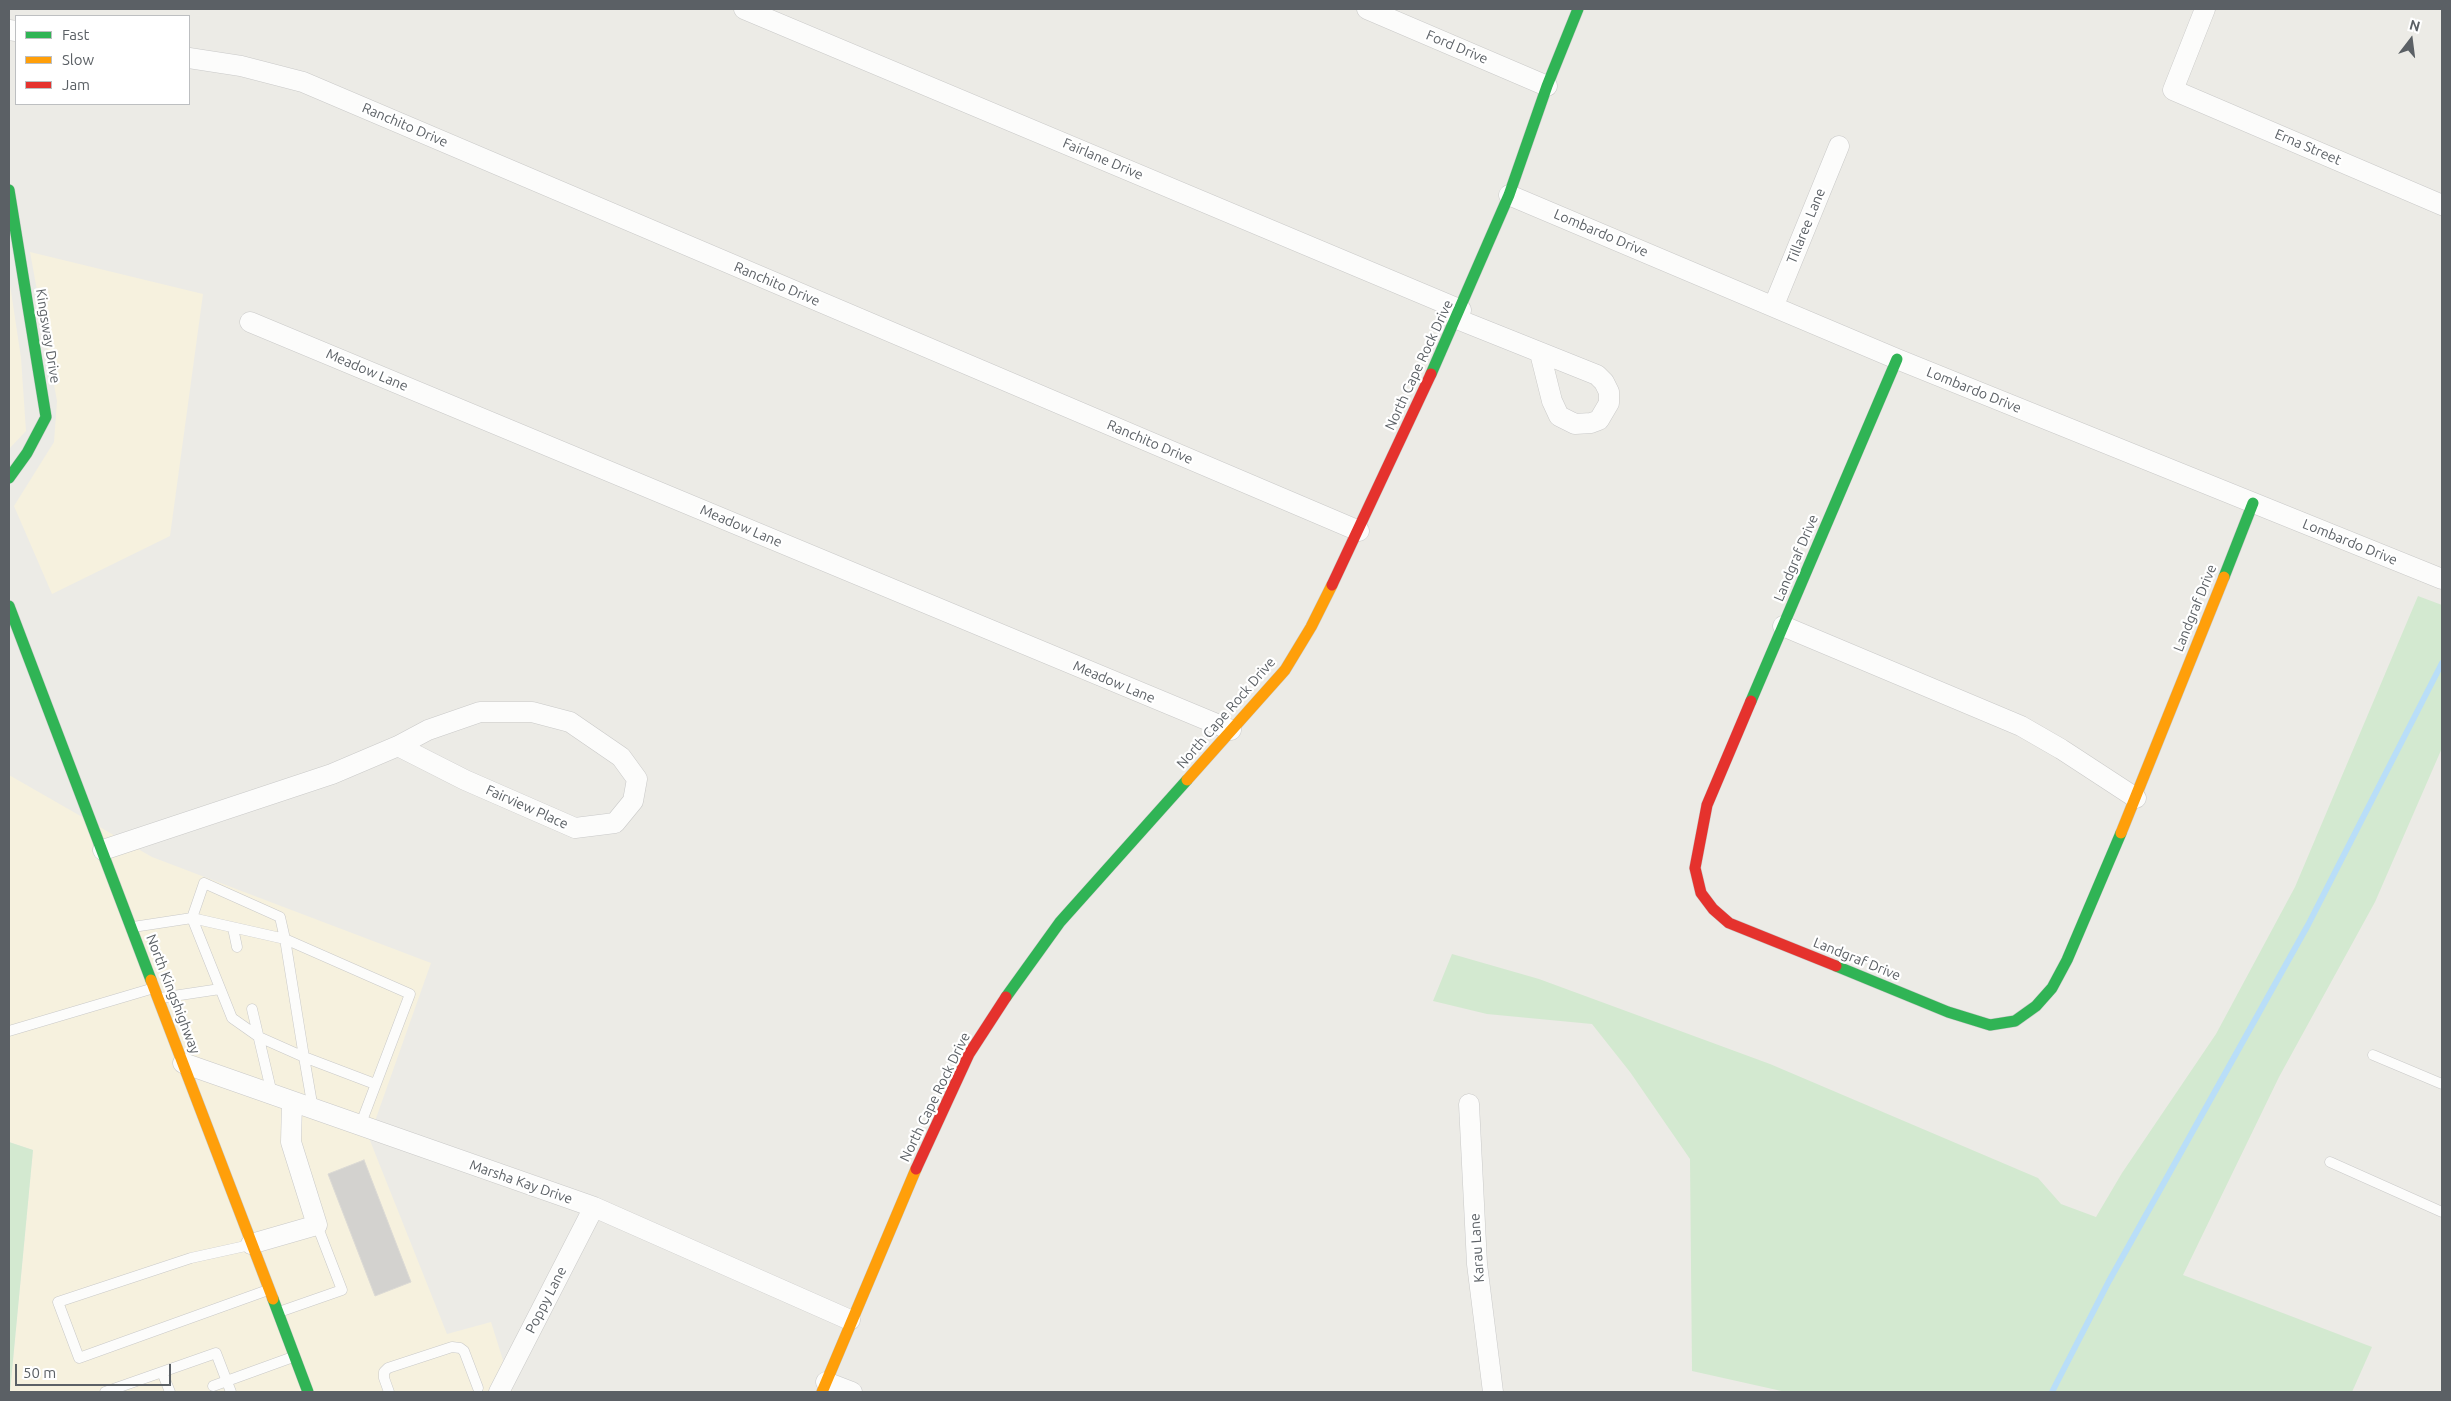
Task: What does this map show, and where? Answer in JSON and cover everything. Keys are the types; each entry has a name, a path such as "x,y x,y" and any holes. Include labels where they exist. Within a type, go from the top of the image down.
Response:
{"street":[{"name":"Fairlane Drive","path":"744,9 1459,314 1540,354"},
{"name":"Ford Drive","path":"1367,9 1547,86"},
{"name":"North Cape Rock Drive","path":"824,1387 850,1320 904,1195 970,1054 1009,992 1060,922 1285,670 1311,627 1359,532 1459,314 1509,195 1547,86 1578,9"},
{"name":"Erna Street","path":"2205,9 2173,90 2442,205"},
{"name":"Ranchito Drive","path":"190,58 242,66 303,82 1359,532"},
{"name":"Tillaree Lane","path":"1774,305 1839,146"},
{"name":"Kingsway Drive","path":"9,190 46,417 27,453 9,478"},
{"name":"Lombardo Drive","path":"1509,195 1774,305 1897,359 2437,577"},
{"name":"Meadow Lane","path":"250,322 1231,730"},
{"name":"Landgraf Drive","path":"1897,359 1707,805 1699,838 1695,868 1701,892 1713,909 1729,923 1948,1012 1990,1025 2016,1021 2036,1006 2052,988 2067,960 2136,798 2253,503"},
{"name":"North Kingshighway","path":"9,606 308,1392"},
{"path":"1783,626 2021,726 2061,749 2136,798"},
{"name":"Fairview Place","path":"103,850 332,774 398,746 428,730 480,712 532,712 570,722 621,757 637,779 634,801 615,823 575,828 465,780 398,746"},
{"name":"Marsha Kay Drive","path":"183,1063 272,1094 292,1103 594,1207 850,1320"},
{"path":"251,1244 317,1224 292,1142 292,1103"},
{"name":"Karau Lane","path":"1469,1104 1477,1264 1493,1392"},
{"name":"Poppy Lane","path":"499,1392 594,1207"},
{"path":"824,1387 852,1392"}],"lane":[{"path":"313,1109 304,1057 286,939 280,917 204,883 192,918 232,1018 259,1037 304,1057 375,1084"},
{"path":"132,927 192,918 286,939 410,994 360,1126"},
{"path":"233,928 237,947"},
{"path":"9,1031 157,993 220,989"},
{"path":"252,1009 272,1094"},
{"path":"2373,1055 2442,1084"},
{"path":"2330,1162 2442,1212"},
{"path":"277,1312 342,1290 317,1224"},
{"path":"251,1244 191,1258 58,1302 79,1358 268,1289"},
{"path":"389,1392 384,1378 384,1372 388,1368 452,1347 460,1348 464,1351 478,1388"},
{"path":"105,1392 216,1353 231,1392"},
{"path":"214,1386 294,1357"},
{"path":"162,1372 170,1392"}],"shaded area":[{"path":"30,252 203,294 170,536 52,594 14,506 54,442 57,401"},
{"path":"9,278 21,358 26,431 9,449"},
{"path":"9,775 152,857 431,963 369,1138 447,1334 491,1322 513,1392 10,1392 33,1150 9,1142"}],"green space":[{"path":"2418,596 2442,605 2442,748 2375,902 2279,1077 2183,1275 2372,1347 2352,1392 1786,1392 1692,1371 1690,1159 1630,1072 1592,1024 1487,1014 1433,1001 1452,954 1539,979 1770,1064 2038,1178 2061,1204 2096,1217 2122,1173 2216,1034 2295,887"},
{"path":"9,1142 33,1150 10,1392 9,1392"}],"building":[{"path":"364,1160 411,1282 375,1296 328,1174"}],"waterway":[{"path":"2052,1392 2109,1281 2308,925 2442,663"}],"traffic: fast":[{"path":"1431,374 1509,195 1547,86 1578,9"},
{"path":"9,190 46,417 27,453 9,478"},
{"path":"1751,701 1897,359"},
{"path":"2224,577 2253,503"},
{"path":"9,606 151,980"},
{"path":"1006,997 1060,922 1187,780"},
{"path":"1836,966 1948,1012 1990,1025 2015,1021 2036,1006 2052,988 2067,960 2121,833"},
{"path":"273,1299 308,1392"}],"traffic: slow":[{"path":"2121,833 2224,577"},
{"path":"1187,780 1285,670 1311,627 1332,585"},
{"path":"151,980 273,1299"},
{"path":"822,1392 916,1169"}],"traffic: jam":[{"path":"1332,585 1431,374"},
{"path":"1751,701 1707,805 1695,868 1701,893 1713,909 1729,923 1836,966"},
{"path":"916,1169 969,1054 1006,997"}]}
